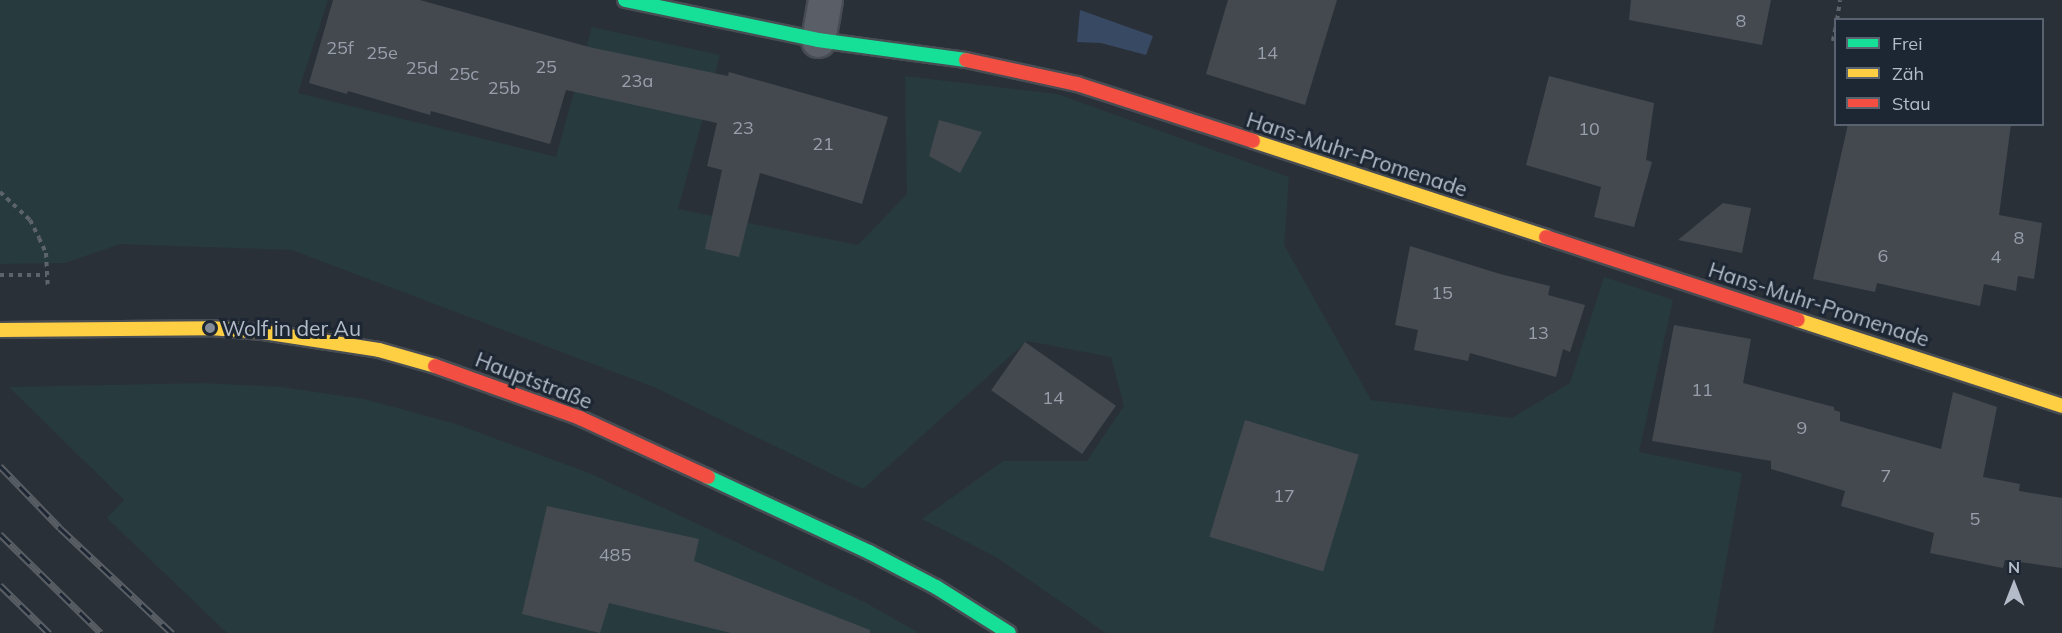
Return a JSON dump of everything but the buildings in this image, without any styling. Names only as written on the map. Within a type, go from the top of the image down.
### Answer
[{"type":"street","name":"Hans-Muhr-Promenade","points":[[624,0],[818,40],[985,63],[1077,84],[2062,406]]},
{"type":"street","points":[[818,40],[825,0]]},
{"type":"street","name":"Hauptstraße","points":[[0,330],[210,328],[263,332],[379,350],[436,366],[580,418],[869,552],[936,587],[1010,633]]},
{"type":"path","points":[[1836,18],[1840,0]]},
{"type":"path","points":[[1833,41],[1834,36]]},
{"type":"path","points":[[0,192],[30,220],[46,253],[48,330]]},
{"type":"path","points":[[0,276],[47,275]]},
{"type":"green space","points":[[0,0],[328,0],[298,93],[556,157],[592,27],[720,55],[678,209],[858,245],[907,194],[905,76],[1057,94],[1289,177],[1284,245],[1371,400],[1512,418],[1570,383],[1604,277],[1673,300],[1639,452],[1742,473],[1713,633],[1106,633],[996,557],[922,519],[1003,461],[1087,461],[1124,406],[1111,357],[1027,341],[863,489],[654,387],[292,250],[120,244],[65,263],[0,264]]},
{"type":"green space","points":[[203,383],[281,387],[364,399],[456,424],[589,473],[866,603],[919,633],[227,633],[107,518],[124,500],[9,387]]},
{"type":"water","points":[[1080,10],[1153,36],[1146,55],[1101,43],[1077,42]]},
{"type":"railway","points":[[0,466],[60,528],[172,633]]},
{"type":"railway","points":[[0,534],[101,633]]},
{"type":"railway","points":[[0,585],[49,633]]},
{"type":"traffic: fast","points":[[625,0],[818,40],[966,60]]},
{"type":"traffic: fast","points":[[708,477],[869,552],[936,587],[1009,633]]},
{"type":"traffic: slow","points":[[1253,141],[1546,237]]},
{"type":"traffic: slow","points":[[1798,320],[2062,406]]},
{"type":"traffic: slow","points":[[0,330],[210,328],[263,332],[379,350],[435,366]]},
{"type":"traffic: jam","points":[[966,60],[1077,84],[1253,141]]},
{"type":"traffic: jam","points":[[1546,237],[1798,320]]},
{"type":"traffic: jam","points":[[435,366],[580,418],[708,477]]},
{"type":"place","name":"Wolf in der Au","points":[[210,328]]}]
